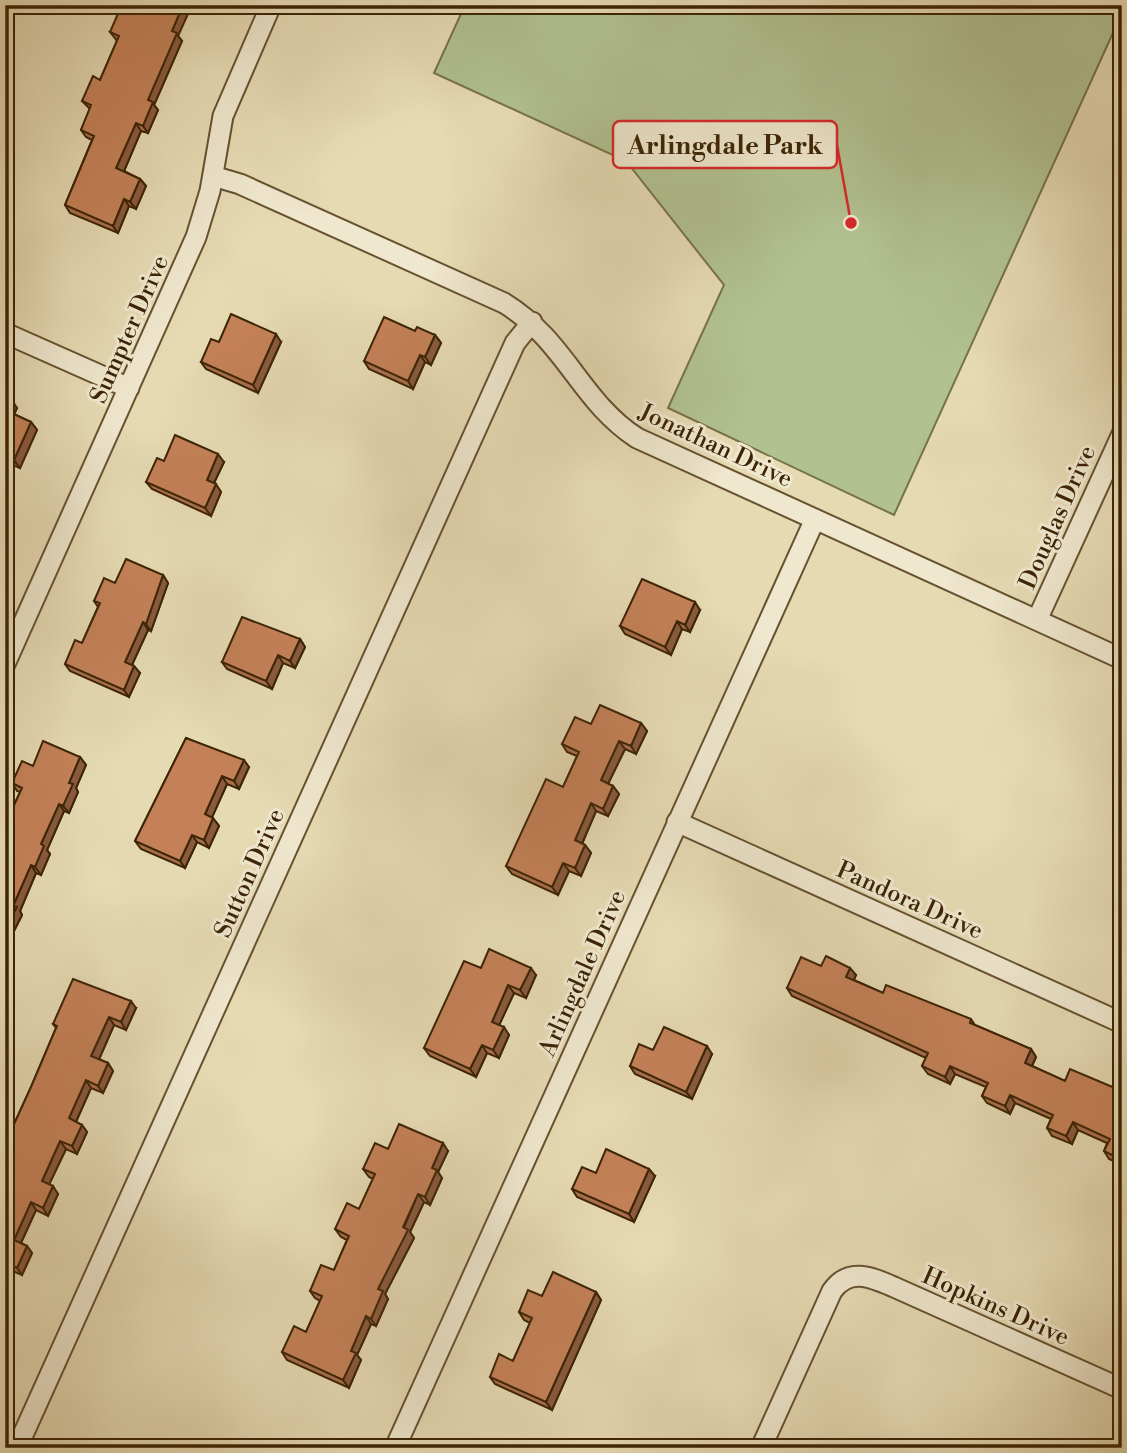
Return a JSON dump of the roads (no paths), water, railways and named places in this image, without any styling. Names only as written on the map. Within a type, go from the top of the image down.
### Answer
[{"type":"street","name":"Sumpter Drive","points":[[5,664],[197,237],[213,176],[223,116],[271,5]]},
{"type":"street","name":"Jonathan Drive","points":[[213,176],[240,184],[481,291],[531,322],[555,345],[600,409],[618,426],[637,438],[1122,659]]},
{"type":"street","name":"Sutton Drive","points":[[17,1448],[515,343],[531,322]]},
{"type":"street","points":[[5,332],[129,388]]},
{"type":"street","name":"Douglas Drive","points":[[1037,620],[1122,433]]},
{"type":"street","name":"Arlingdale Drive","points":[[395,1448],[815,519]]},
{"type":"street","name":"Pandora Drive","points":[[677,822],[1122,1023]]},
{"type":"street","name":"Hopkins Drive","points":[[761,1448],[832,1291],[848,1277],[870,1277],[1122,1389]]},
{"type":"place","name":"Arlingdale Park","points":[[851,223]]}]
